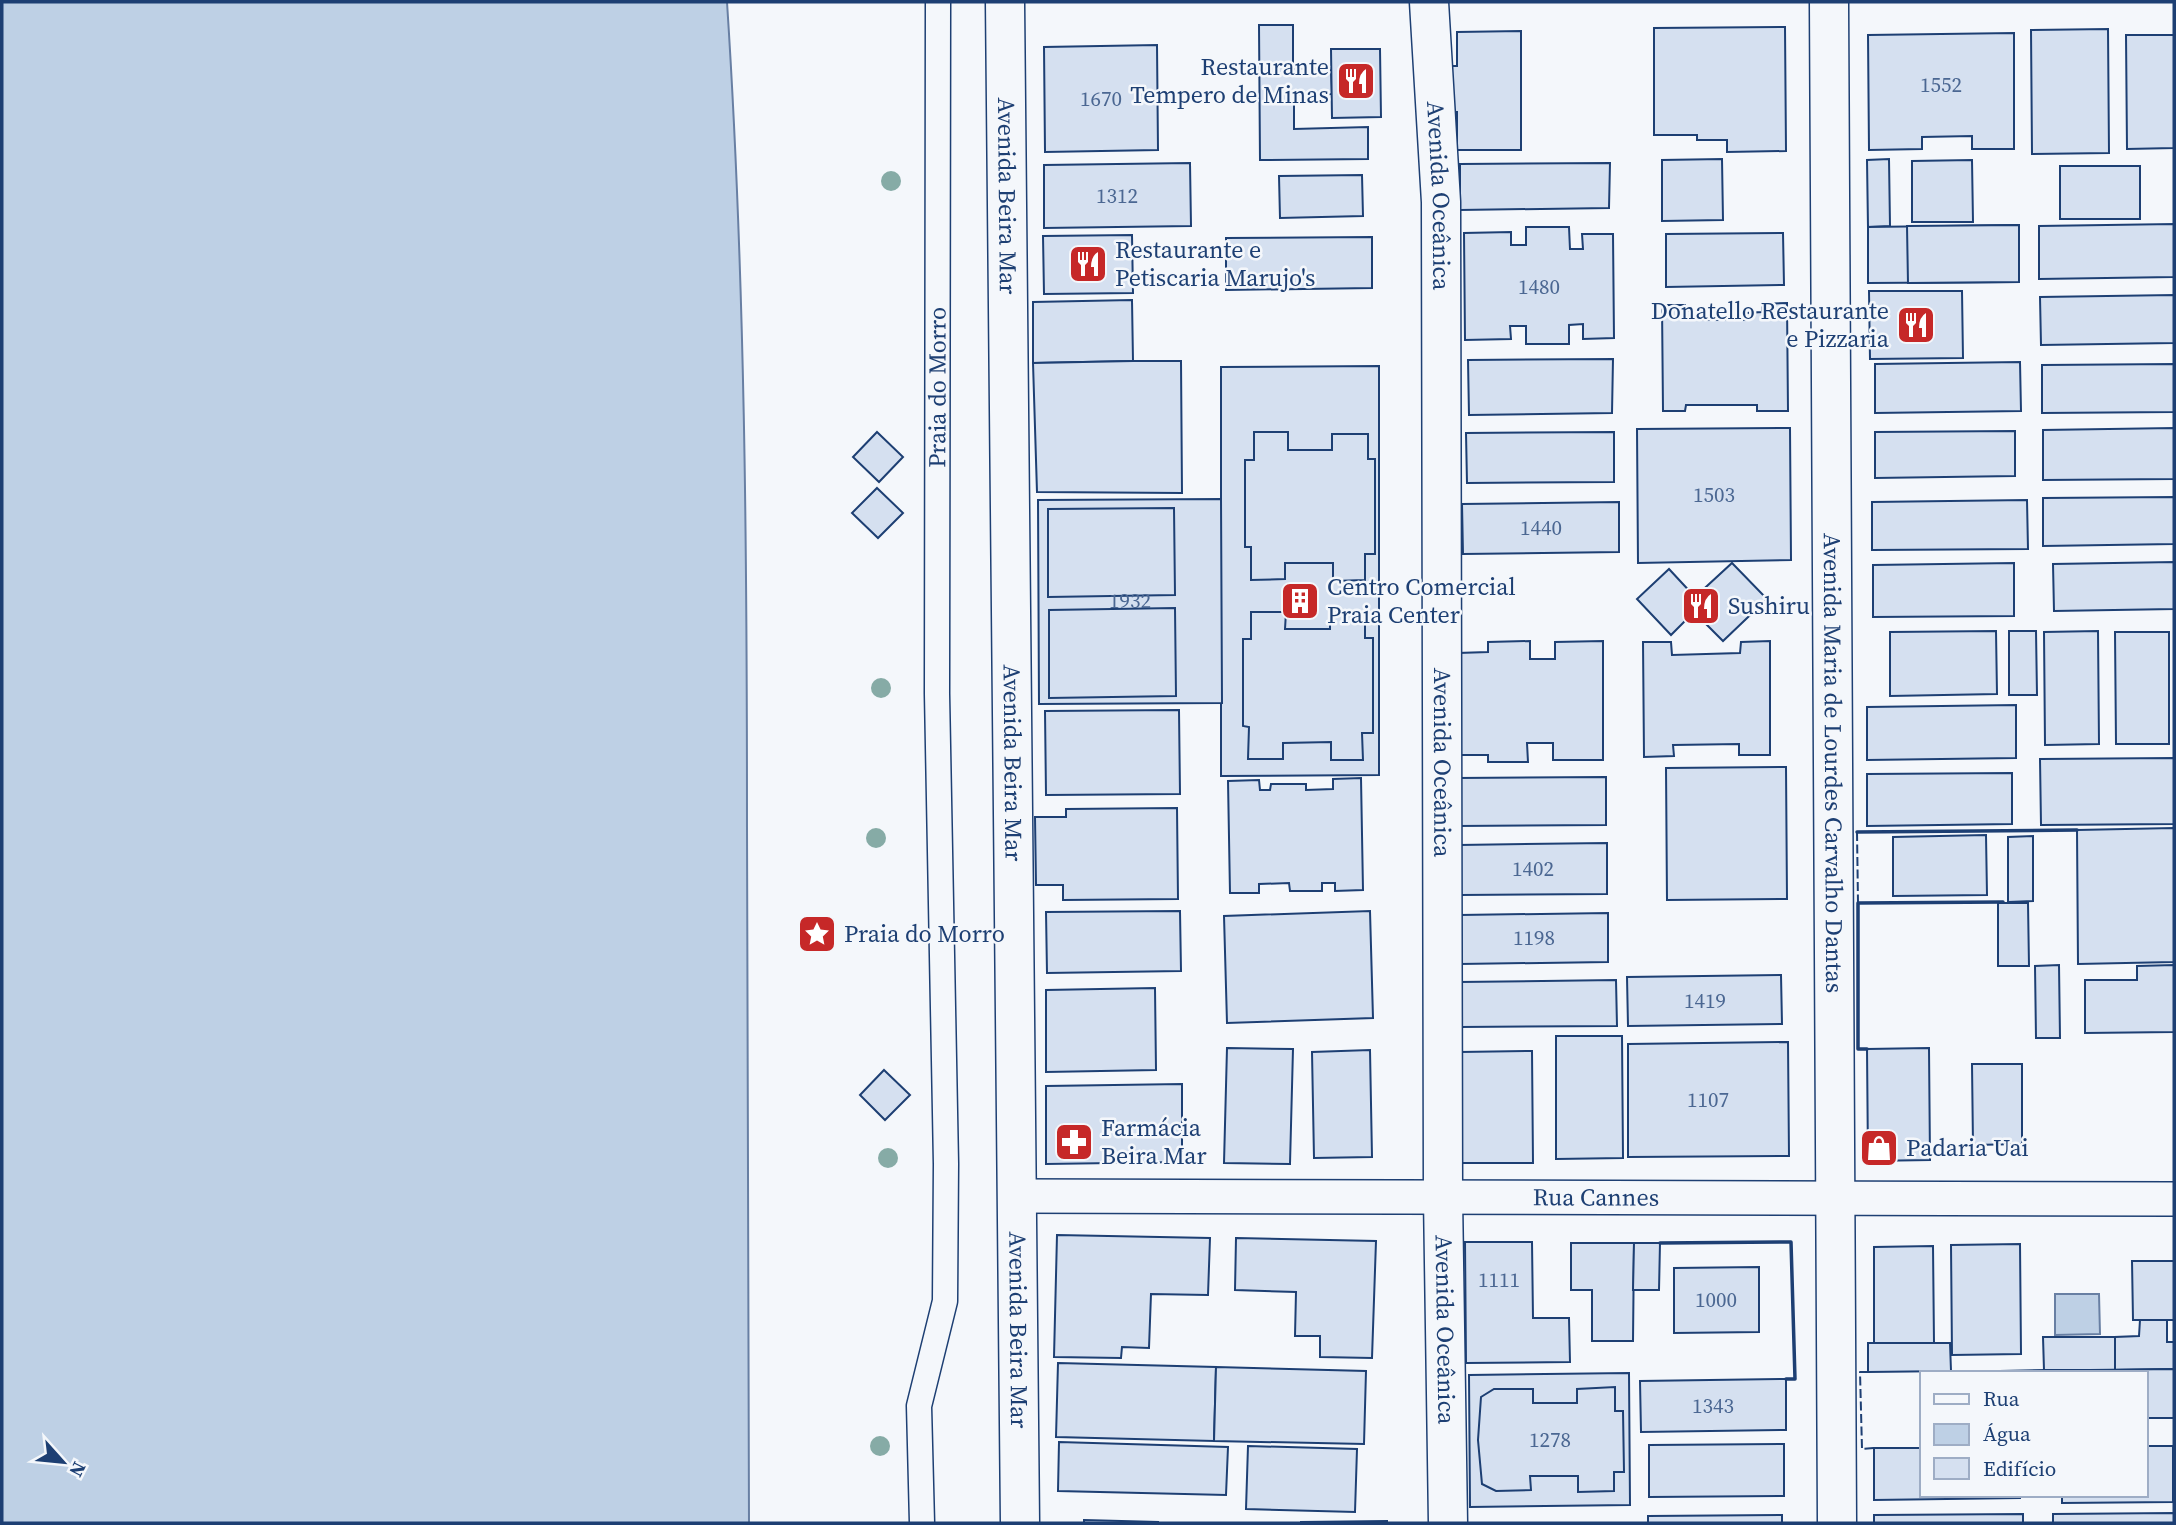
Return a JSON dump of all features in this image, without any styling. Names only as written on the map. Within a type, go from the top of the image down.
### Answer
[{"type":"street","name":"Praia do Morro","points":[[922,1523],[919,1406],[945,1301],[946,1274],[937,694],[937,2]]},
{"type":"street","name":"Avenida Beira Mar","points":[[1005,2],[1020,1523]]},
{"type":"street","name":"Avenida Oceânica","points":[[1429,2],[1441,216],[1443,1197],[1448,1523]]},
{"type":"street","name":"Avenida Maria de Lourdes Carvalho Dantas","points":[[1829,2],[1837,1523]]},
{"type":"street","name":"Rua Cannes","points":[[1018,1196],[2174,1199]]},
{"type":"water","points":[[2,2],[727,2],[738,208],[745,518],[749,1523],[2,1523]]},
{"type":"water","points":[[2055,1294],[2099,1294],[2100,1334],[2055,1335]]},
{"type":"building","points":[[1259,25],[1293,25],[1293,69],[1331,68],[1332,94],[1294,95],[1294,129],[1368,127],[1368,159],[1260,160]]},
{"type":"building","points":[[1785,27],[1786,151],[1727,152],[1727,140],[1697,140],[1697,135],[1654,135],[1654,28]]},
{"type":"building","points":[[2108,29],[2109,153],[2032,154],[2031,30]]},
{"type":"building","points":[[1521,31],[1521,150],[1457,150],[1457,112],[1448,112],[1448,66],[1457,66],[1457,32]]},
{"type":"building","points":[[2014,33],[2014,149],[1972,149],[1972,136],[1922,137],[1922,149],[1869,150],[1868,35]]},
{"type":"building","points":[[2126,35],[2174,35],[2174,148],[2127,149]]},
{"type":"building","points":[[1157,45],[1158,150],[1045,152],[1044,47]]},
{"type":"building","name":"Restaurante Tempero de Minas","points":[[1331,49],[1380,49],[1381,117],[1332,118]]},
{"type":"building","points":[[1722,159],[1723,220],[1662,221],[1662,160]]},
{"type":"building","points":[[1889,159],[1890,226],[1868,227],[1867,160]]},
{"type":"building","points":[[1972,160],[1973,222],[1912,222],[1912,161]]},
{"type":"building","points":[[1190,163],[1191,226],[1044,228],[1044,165]]},
{"type":"building","points":[[1610,163],[1609,208],[1460,210],[1460,164]]},
{"type":"building","points":[[2060,166],[2140,166],[2140,219],[2060,219]]},
{"type":"building","points":[[1362,175],[1363,216],[1280,218],[1279,176]]},
{"type":"building","points":[[2174,224],[2174,277],[2039,279],[2039,226]]},
{"type":"building","points":[[2019,225],[2019,282],[1868,283],[1868,227]]},
{"type":"building","points":[[2019,225],[2019,282],[1908,283],[1907,226]]},
{"type":"building","points":[[1526,227],[1569,227],[1570,249],[1583,249],[1582,234],[1613,234],[1614,338],[1583,339],[1583,324],[1569,325],[1569,344],[1526,344],[1526,326],[1510,326],[1511,339],[1465,340],[1464,233],[1511,232],[1511,245],[1526,245]]},
{"type":"building","points":[[1783,233],[1784,285],[1666,287],[1666,234]]},
{"type":"building","name":"Restaurante e Petiscaria Marujo's","points":[[1132,235],[1133,293],[1044,294],[1043,236]]},
{"type":"building","points":[[1372,237],[1372,288],[1226,290],[1226,238]]},
{"type":"building","name":"Donatello Restaurante e Pizzaria","points":[[1869,291],[1962,291],[1963,358],[1870,359]]},
{"type":"building","points":[[2174,295],[2174,343],[2041,345],[2040,297]]},
{"type":"building","points":[[1132,300],[1133,361],[1033,363],[1033,302]]},
{"type":"building","points":[[1787,303],[1788,411],[1757,411],[1757,405],[1686,405],[1685,411],[1663,411],[1662,305],[1685,305],[1685,311],[1702,311],[1702,320],[1745,320],[1745,313],[1762,312],[1762,304]]},
{"type":"building","points":[[1613,359],[1612,413],[1469,415],[1468,360]]},
{"type":"building","points":[[1181,361],[1182,493],[1037,492],[1033,363]]},
{"type":"building","points":[[2020,362],[2021,411],[1875,413],[1875,364]]},
{"type":"building","points":[[2174,364],[2174,412],[2042,413],[2042,365]]},
{"type":"building","name":"Centro Comercial Praia Center","points":[[1379,366],[1379,775],[1221,776],[1221,367]]},
{"type":"building","points":[[1790,428],[1791,560],[1638,563],[1637,429]]},
{"type":"building","points":[[2174,428],[2174,479],[2043,480],[2043,430]]},
{"type":"building","points":[[2015,431],[2015,476],[1875,478],[1875,432]]},
{"type":"building","points":[[877,432],[903,457],[879,482],[853,457]]},
{"type":"building","points":[[1254,432],[1288,432],[1288,450],[1332,450],[1332,434],[1368,434],[1368,459],[1375,459],[1375,554],[1365,554],[1365,580],[1333,581],[1333,563],[1285,563],[1285,579],[1251,580],[1251,547],[1245,547],[1245,460],[1254,460]]},
{"type":"building","points":[[1614,432],[1614,482],[1467,483],[1466,433]]},
{"type":"building","points":[[877,488],[903,513],[878,538],[852,513]]},
{"type":"building","points":[[2174,497],[2174,544],[2043,546],[2043,498]]},
{"type":"building","points":[[1221,499],[1222,703],[1039,704],[1038,500]]},
{"type":"building","points":[[2027,500],[2028,549],[1872,550],[1872,502]]},
{"type":"building","points":[[1619,502],[1619,552],[1463,554],[1462,504]]},
{"type":"building","points":[[1174,508],[1175,595],[1048,597],[1048,509]]},
{"type":"building","points":[[2174,562],[2174,609],[2054,611],[2053,564]]},
{"type":"building","name":"Sushiru","points":[[1732,563],[1767,599],[1723,641],[1694,612],[1671,635],[1637,599],[1669,569],[1695,597]]},
{"type":"building","points":[[2014,563],[2014,616],[1873,617],[1873,565]]},
{"type":"building","points":[[1175,608],[1176,696],[1049,698],[1049,610]]},
{"type":"building","points":[[1251,612],[1286,612],[1285,629],[1330,629],[1330,614],[1365,614],[1365,638],[1373,638],[1373,733],[1362,733],[1363,760],[1331,760],[1331,742],[1283,743],[1283,759],[1248,759],[1249,727],[1243,726],[1243,639],[1251,639]]},
{"type":"building","points":[[1996,631],[1997,694],[1890,696],[1890,632]]},
{"type":"building","points":[[2009,631],[2036,631],[2037,695],[2009,695]]},
{"type":"building","points":[[2098,631],[2099,744],[2045,745],[2044,632]]},
{"type":"building","points":[[2115,632],[2169,632],[2169,744],[2116,744]]},
{"type":"building","points":[[1530,641],[1530,659],[1555,659],[1555,642],[1603,641],[1603,760],[1553,760],[1553,743],[1527,743],[1528,762],[1488,762],[1488,755],[1458,755],[1458,653],[1488,652],[1488,642]]},
{"type":"building","points":[[1770,641],[1770,755],[1739,755],[1739,744],[1673,745],[1674,756],[1644,757],[1643,642],[1671,642],[1672,655],[1740,653],[1741,642]]},
{"type":"building","points":[[2016,705],[2016,758],[1867,760],[1867,707]]},
{"type":"building","points":[[1179,710],[1180,794],[1046,795],[1045,711]]},
{"type":"building","points":[[2174,758],[2174,824],[2041,825],[2040,759]]},
{"type":"building","points":[[1786,767],[1787,899],[1667,900],[1666,768]]},
{"type":"building","points":[[2012,773],[2012,824],[1867,826],[1867,774]]},
{"type":"building","points":[[1606,777],[1606,825],[1457,826],[1457,778]]},
{"type":"building","points":[[1361,778],[1363,890],[1335,891],[1335,883],[1322,883],[1322,891],[1290,891],[1289,883],[1259,884],[1259,893],[1230,893],[1228,781],[1259,780],[1260,790],[1270,790],[1271,784],[1306,784],[1306,790],[1333,789],[1333,779]]},
{"type":"building","points":[[1177,808],[1178,899],[1063,900],[1063,885],[1036,885],[1035,817],[1066,817],[1066,809]]},
{"type":"building","points":[[2174,828],[2174,962],[2078,964],[2077,830]]},
{"type":"building","points":[[1986,835],[1987,895],[1893,896],[1893,837]]},
{"type":"building","points":[[2033,836],[2033,901],[2008,902],[2008,837]]},
{"type":"building","points":[[1607,843],[1607,894],[1460,895],[1459,845]]},
{"type":"building","points":[[1998,903],[2028,903],[2029,966],[1998,966]]},
{"type":"building","points":[[1180,911],[1181,971],[1047,973],[1046,912]]},
{"type":"building","points":[[1370,911],[1373,1018],[1227,1023],[1224,916]]},
{"type":"building","points":[[1608,913],[1608,962],[1460,964],[1460,915]]},
{"type":"building","points":[[2059,965],[2060,1038],[2036,1038],[2035,966]]},
{"type":"building","points":[[2174,965],[2174,1032],[2085,1033],[2085,980],[2137,980],[2137,966]]},
{"type":"building","points":[[1781,975],[1782,1024],[1628,1026],[1627,977]]},
{"type":"building","points":[[1616,980],[1617,1026],[1460,1027],[1459,982]]},
{"type":"building","points":[[1155,988],[1156,1070],[1046,1072],[1046,990]]},
{"type":"building","points":[[1556,1036],[1622,1036],[1623,1158],[1556,1159]]},
{"type":"building","points":[[1788,1042],[1789,1156],[1628,1157],[1628,1044]]},
{"type":"building","points":[[1227,1048],[1293,1049],[1290,1164],[1224,1163]]},
{"type":"building","points":[[1929,1048],[1930,1160],[1868,1161],[1867,1049]]},
{"type":"building","points":[[1370,1050],[1372,1157],[1314,1158],[1312,1052]]},
{"type":"building","points":[[1532,1051],[1533,1163],[1460,1163],[1460,1052]]},
{"type":"building","points":[[1972,1064],[2022,1064],[2022,1144],[1973,1145]]},
{"type":"building","points":[[884,1070],[910,1095],[885,1120],[860,1095]]},
{"type":"building","points":[[1182,1084],[1182,1162],[1046,1164],[1046,1086]]},
{"type":"building","points":[[1057,1235],[1210,1238],[1208,1295],[1151,1294],[1149,1348],[1122,1347],[1121,1358],[1054,1357]]},
{"type":"building","points":[[1236,1238],[1376,1241],[1372,1358],[1320,1357],[1320,1336],[1295,1336],[1296,1292],[1235,1290]]},
{"type":"building","points":[[1465,1242],[1532,1242],[1533,1318],[1569,1318],[1570,1362],[1466,1363]]},
{"type":"building","points":[[1571,1243],[1634,1243],[1633,1341],[1592,1341],[1592,1290],[1571,1290]]},
{"type":"building","points":[[1634,1243],[1660,1243],[1659,1290],[1633,1290]]},
{"type":"building","points":[[2020,1244],[2021,1354],[1952,1355],[1951,1245]]},
{"type":"building","points":[[1933,1246],[1934,1343],[1874,1344],[1874,1247]]},
{"type":"building","points":[[2132,1261],[2174,1261],[2174,1320],[2133,1320]]},
{"type":"building","points":[[1759,1267],[1759,1332],[1674,1333],[1674,1268]]},
{"type":"building","points":[[2140,1320],[2167,1320],[2167,1342],[2174,1342],[2174,1369],[2115,1370],[2115,1337],[2139,1336]]},
{"type":"building","points":[[2043,1337],[2115,1337],[2115,1370],[2044,1370]]},
{"type":"building","points":[[1868,1343],[1950,1343],[1951,1371],[1868,1372]]},
{"type":"building","points":[[1058,1363],[1216,1367],[1214,1441],[1056,1437]]},
{"type":"building","points":[[1216,1367],[1366,1371],[1364,1444],[1214,1441]]},
{"type":"building","points":[[2174,1369],[2174,1418],[2148,1418],[2148,1371],[2091,1370]]},
{"type":"building","points":[[1629,1373],[1630,1505],[1470,1507],[1469,1375]]},
{"type":"building","points":[[1786,1379],[1786,1430],[1641,1432],[1640,1381]]},
{"type":"building","points":[[1615,1387],[1615,1411],[1623,1411],[1624,1472],[1614,1472],[1614,1491],[1578,1492],[1578,1476],[1530,1476],[1531,1490],[1496,1491],[1482,1484],[1478,1440],[1481,1397],[1494,1389],[1533,1389],[1533,1403],[1577,1403],[1577,1389]]},
{"type":"building","points":[[1059,1442],[1228,1447],[1226,1495],[1058,1491]]},
{"type":"building","points":[[1784,1444],[1784,1496],[1649,1497],[1649,1445]]},
{"type":"building","points":[[1248,1446],[1357,1449],[1355,1512],[1246,1509]]},
{"type":"building","points":[[2148,1446],[2173,1446],[2173,1502],[2062,1503],[2062,1497],[2148,1497]]},
{"type":"building","points":[[1874,1448],[1920,1448],[1920,1497],[2020,1497],[2020,1498],[1874,1500]]},
{"type":"building","points":[[2174,1513],[2174,1523],[2053,1523],[2053,1514]]},
{"type":"building","points":[[2023,1514],[2023,1523],[1874,1523],[1874,1515]]},
{"type":"building","points":[[1782,1515],[1782,1523],[1648,1523],[1648,1516]]},
{"type":"building","points":[[1084,1520],[1158,1522],[1158,1523],[1084,1523]]},
{"type":"building","points":[[1301,1522],[1387,1523],[1301,1523]]},
{"type":"fence","points":[[1857,832],[1858,903]]},
{"type":"fence","points":[[1868,1372],[1860,1372],[1862,1449],[1874,1448]]},
{"type":"wall","points":[[1857,832],[2077,830]]},
{"type":"wall","points":[[1867,1049],[1858,1049],[1858,903],[2003,902]]},
{"type":"wall","points":[[1660,1243],[1791,1242],[1795,1379],[1786,1379]]},
{"type":"place","name":"Restaurante Tempero de Minas","points":[[1356,81]]},
{"type":"place","name":"Restaurante e Petiscaria Marujo's","points":[[1088,264]]},
{"type":"place","name":"Donatello Restaurante e Pizzaria","points":[[1916,325]]},
{"type":"place","name":"Centro Comercial Praia Center","points":[[1300,601]]},
{"type":"place","name":"Sushiru","points":[[1701,606]]},
{"type":"place","name":"Praia do Morro","points":[[817,934]]},
{"type":"place","name":"Farmácia Beira Mar","points":[[1074,1142]]},
{"type":"place","name":"Padaria Uai","points":[[1879,1148]]}]
